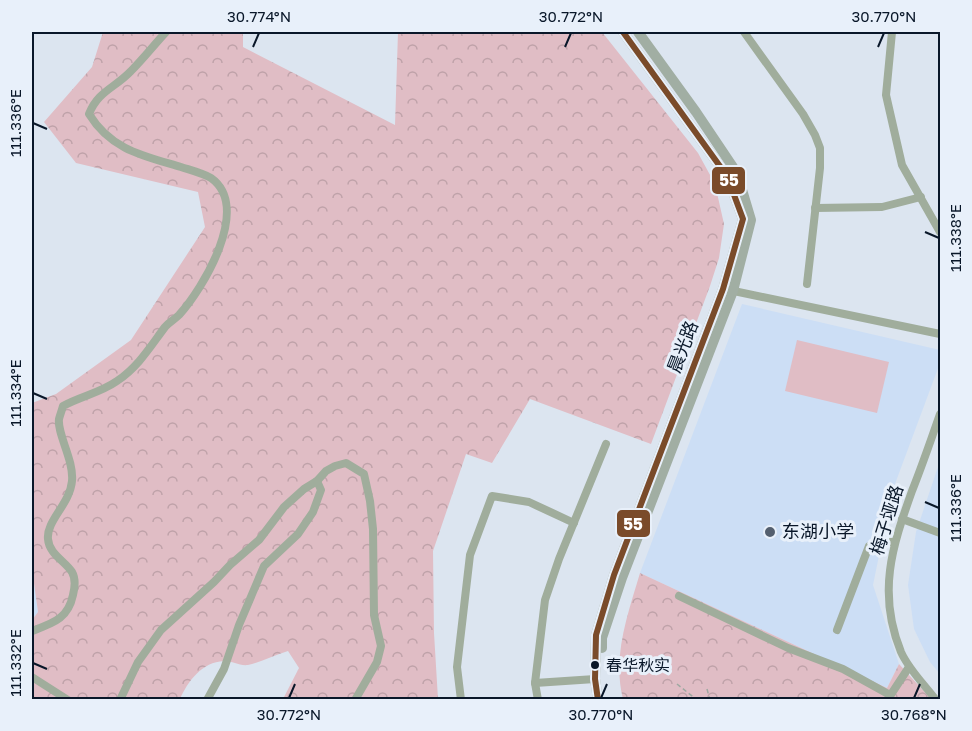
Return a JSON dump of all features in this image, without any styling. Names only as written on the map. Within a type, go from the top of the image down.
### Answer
[{"type":"main road","name":"晨光路","points":[[598,699],[595,679],[596,635],[614,575],[728,290],[743,219],[727,176],[623,32]]},
{"type":"main road","name":"晨光路","points":[[605,699],[602,677],[602,638],[728,290],[751,220],[737,173],[638,32]]},
{"type":"street","points":[[32,632],[68,612],[75,586],[73,573],[52,551],[48,540],[49,530],[63,508],[72,483],[72,469],[59,420],[63,406],[90,396],[116,382],[140,360],[192,297],[206,276],[226,231],[228,214],[223,191],[211,178],[148,159],[126,149],[96,126],[88,114],[93,104],[104,92],[118,84],[166,32]]},
{"type":"street","points":[[744,32],[797,105],[820,148],[820,168],[807,284]]},
{"type":"street","points":[[892,32],[886,95],[902,165],[940,232]]},
{"type":"street","points":[[815,208],[882,207],[921,197]]},
{"type":"street","points":[[728,290],[940,333]]},
{"type":"street","name":"梅子垭路","points":[[936,699],[909,667],[901,652],[891,613],[889,578],[894,542],[940,414]]},
{"type":"street","points":[[538,699],[535,683],[545,600],[606,444]]},
{"type":"street","points":[[120,699],[138,662],[161,630],[259,540],[284,507],[326,471],[346,463],[364,474],[370,501],[374,555],[374,615],[381,646],[377,662],[355,699]]},
{"type":"street","points":[[207,699],[225,669],[239,625],[264,566],[298,534],[313,512],[321,490],[317,481]]},
{"type":"street","points":[[461,699],[457,667],[470,555],[492,496],[529,502],[574,523]]},
{"type":"street","points":[[902,519],[940,533]]},
{"type":"street","points":[[837,630],[869,546],[875,542],[894,542]]},
{"type":"street","points":[[679,596],[788,648],[843,669],[888,698],[909,667]]},
{"type":"street","points":[[32,677],[68,699]]},
{"type":"street","points":[[535,683],[595,679]]},
{"type":"path","points":[[677,684],[697,699]]},
{"type":"path","points":[[707,689],[710,699]]},
{"type":"shaded area","name":"东湖小学","points":[[742,304],[940,350],[940,363],[892,492],[873,585],[899,664],[887,688],[640,573]]},
{"type":"shaded area","points":[[940,461],[940,674],[930,662],[914,629],[908,585],[916,532]]},
{"type":"shaded area","points":[[32,569],[38,612],[32,620]]},
{"type":"green space","points":[[103,32],[243,32],[243,47],[395,125],[398,32],[602,32],[698,153],[715,184],[724,224],[719,258],[651,444],[530,399],[492,463],[466,454],[433,551],[438,699],[283,699],[299,668],[288,651],[248,665],[224,661],[209,665],[192,679],[180,699],[32,699],[32,620],[38,612],[32,569],[32,403],[56,394],[131,340],[205,227],[198,192],[76,163],[44,122],[92,67]]},
{"type":"green space","points":[[797,340],[889,362],[877,413],[785,391]]},
{"type":"green space","points":[[640,573],[887,688],[899,664],[931,699],[623,699],[619,667],[620,651],[626,620]]},
{"type":"transit line","name":"55","points":[[598,700],[595,679],[596,635],[614,575],[723,289],[743,219],[727,176],[623,32]]},
{"type":"place","name":"东湖小学","points":[[770,532]]},
{"type":"place","name":"春华秋实","points":[[595,665]]}]
